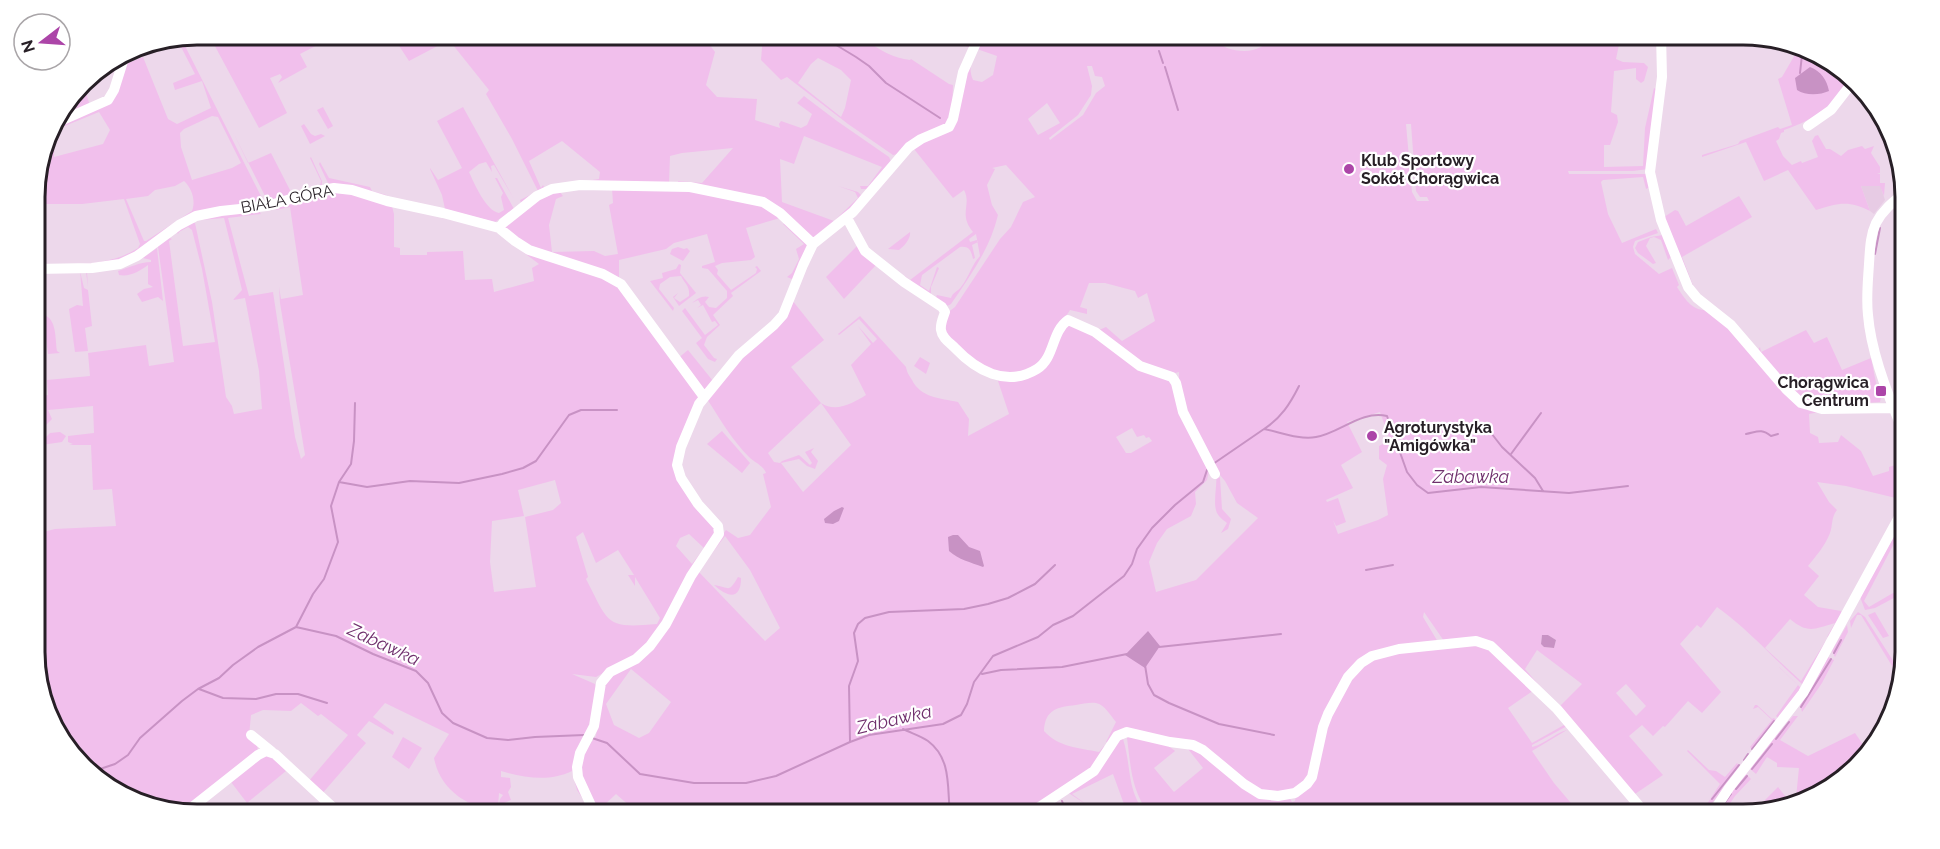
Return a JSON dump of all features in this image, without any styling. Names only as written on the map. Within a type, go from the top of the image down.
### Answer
[{"type":"street","points":[[591,804],[577,772],[579,757],[596,719],[599,690],[605,677],[636,659],[650,646],[666,624],[691,576],[718,538],[718,526],[687,488],[677,465],[681,447],[704,397],[739,355],[774,326],[783,315],[813,244],[847,218],[909,147],[949,127],[953,119],[963,72],[975,45]]},
{"type":"street","points":[[1661,45],[1662,77],[1650,172],[1661,220],[1688,287],[1697,298],[1731,325],[1786,389],[1802,403],[1819,409],[1893,408]]},
{"type":"street","points":[[67,118],[108,100],[114,90],[122,65]]},
{"type":"street","points":[[1808,126],[1831,110],[1849,87]]},
{"type":"street","points":[[704,397],[621,284],[603,274],[529,250],[499,228],[537,196],[552,189],[580,185],[690,187],[763,202],[780,213],[813,244]]},
{"type":"street","name":"BIAŁA GÓRA","points":[[45,269],[92,268],[120,264],[137,256],[179,225],[196,216],[271,205],[327,188],[351,190],[499,228]]},
{"type":"street","points":[[1895,201],[1885,210],[1874,227],[1870,243],[1867,294],[1870,331],[1895,412]]},
{"type":"street","points":[[847,218],[865,251],[904,282],[942,307],[945,312],[941,331],[945,338],[970,363],[983,371],[1005,377],[1022,375],[1038,369],[1048,357],[1060,327],[1068,320],[1095,332],[1140,366],[1172,377],[1176,382],[1183,412],[1212,470]]},
{"type":"street","points":[[1719,804],[1803,693],[1895,524]]},
{"type":"street","points":[[1044,804],[1094,771],[1117,736],[1127,732],[1193,745],[1203,750],[1244,784],[1260,794],[1278,796],[1295,793],[1307,784],[1311,777],[1328,714],[1348,678],[1361,663],[1372,656],[1390,650],[1476,641],[1491,646],[1557,709],[1638,804]]},
{"type":"street","points":[[251,735],[275,754],[328,804]]},
{"type":"street","points":[[196,804],[258,755],[266,751],[275,754]]},
{"type":"shaded area","points":[[185,45],[263,200],[261,204],[207,212],[114,263],[45,266],[115,259],[138,248],[140,244],[124,199],[82,204],[45,204],[46,177],[54,146],[54,157],[103,144],[110,130],[99,112],[62,127],[66,120],[100,108],[126,64],[143,57],[168,119],[177,124],[211,108],[202,81],[175,90],[173,83],[195,74],[181,46]],"holes":[[[212,116],[218,117],[241,163],[192,180],[181,147],[180,133]],[[184,181],[192,195],[192,211],[144,241],[126,199],[148,196],[155,190],[175,186]]]},
{"type":"shaded area","points":[[214,45],[318,45],[300,54],[307,67],[278,83],[282,77],[280,74],[270,78],[287,113],[259,128]]},
{"type":"shaded area","points":[[399,45],[439,45],[409,61]]},
{"type":"shaded area","points":[[453,45],[710,45],[715,52],[706,85],[717,97],[757,99],[755,120],[780,128],[781,121],[801,128],[807,125],[812,114],[797,103],[804,96],[889,157],[891,162],[868,189],[861,189],[860,186],[868,186],[882,167],[804,136],[794,164],[780,159],[782,202],[834,221],[858,198],[855,192],[838,186],[858,192],[861,195],[855,208],[844,219],[819,237],[812,239],[777,207],[756,197],[702,186],[678,184],[678,181],[702,183],[733,148],[670,156],[669,184],[626,181],[554,186],[599,179],[600,172],[562,141],[529,161],[541,188],[543,185],[544,187],[542,191],[521,203],[520,200],[538,191],[486,94],[489,90]]},
{"type":"shaded area","points":[[762,45],[874,45],[892,55],[911,59],[953,85],[952,110],[947,125],[893,155],[848,124],[787,77],[781,80],[761,60]],"holes":[[[818,58],[841,70],[851,80],[841,117],[798,83]]]},
{"type":"shaded area","points":[[977,45],[1222,45],[1227,48],[1247,51],[1264,45],[1619,45],[1616,59],[1623,62],[1644,63],[1648,67],[1644,81],[1641,83],[1636,79],[1636,68],[1614,71],[1611,112],[1617,115],[1618,122],[1610,145],[1604,145],[1604,167],[1643,166],[1645,128],[1654,88],[1658,90],[1649,144],[1648,169],[1568,171],[1569,174],[1647,174],[1650,187],[1646,189],[1643,177],[1601,182],[1608,214],[1622,243],[1656,229],[1658,233],[1635,241],[1633,247],[1635,254],[1659,274],[1672,268],[1679,285],[1677,287],[1689,303],[1697,309],[1707,310],[1730,328],[1794,401],[1819,412],[1809,414],[1810,433],[1818,437],[1819,443],[1838,442],[1841,435],[1861,451],[1873,476],[1889,471],[1889,467],[1895,465],[1895,498],[1846,486],[1817,482],[1829,502],[1837,510],[1828,538],[1808,566],[1819,576],[1804,595],[1818,607],[1841,611],[1843,615],[1832,635],[1827,637],[1835,623],[1811,629],[1802,627],[1790,619],[1765,648],[1801,681],[1825,642],[1826,647],[1805,684],[1802,684],[1717,607],[1701,628],[1697,625],[1680,644],[1721,692],[1702,713],[1688,701],[1665,727],[1663,726],[1653,736],[1642,725],[1629,736],[1663,775],[1632,796],[1561,711],[1560,706],[1582,684],[1537,650],[1525,669],[1542,690],[1487,641],[1477,639],[1444,641],[1424,612],[1423,617],[1438,642],[1408,645],[1408,649],[1474,643],[1484,646],[1495,652],[1520,673],[1561,716],[1534,690],[1508,708],[1532,743],[1564,725],[1564,722],[1569,725],[1532,745],[1532,747],[1542,743],[1567,730],[1532,751],[1572,804],[1143,804],[1133,778],[1127,738],[1130,735],[1165,743],[1175,751],[1154,768],[1174,792],[1203,768],[1188,749],[1180,746],[1199,750],[1256,794],[1289,797],[1292,802],[1295,801],[1296,796],[1304,791],[1314,776],[1324,730],[1336,701],[1354,673],[1369,659],[1368,656],[1360,661],[1346,678],[1327,710],[1317,740],[1310,775],[1294,790],[1280,793],[1268,793],[1247,784],[1213,754],[1198,746],[1136,731],[1122,730],[1116,733],[1110,742],[1106,742],[1116,722],[1102,706],[1089,703],[1054,710],[1047,718],[1044,731],[1069,746],[1099,752],[1104,746],[1106,750],[1092,770],[1040,804],[628,804],[616,794],[605,804],[592,804],[580,778],[579,763],[581,756],[596,736],[603,684],[609,676],[627,666],[623,662],[596,677],[572,674],[595,684],[597,688],[593,725],[585,735],[575,765],[578,783],[588,804],[577,790],[572,771],[555,777],[537,778],[501,771],[501,777],[510,778],[511,787],[508,792],[511,800],[499,804],[503,795],[499,793],[498,804],[467,802],[457,796],[442,779],[434,758],[449,734],[385,703],[373,717],[394,732],[393,735],[369,721],[357,735],[366,743],[321,795],[308,782],[348,735],[321,714],[318,716],[301,703],[291,711],[263,710],[251,715],[249,736],[257,745],[258,751],[193,804],[177,803],[148,796],[121,784],[89,760],[65,728],[50,691],[46,672],[45,532],[55,529],[116,526],[112,489],[93,490],[91,445],[69,445],[73,444],[68,442],[68,436],[94,433],[93,406],[48,410],[52,419],[45,426],[47,380],[90,376],[88,353],[146,345],[149,366],[174,362],[158,247],[125,266],[87,272],[88,287],[86,272],[117,267],[131,262],[167,237],[172,239],[169,241],[183,346],[215,342],[202,269],[192,230],[188,227],[178,234],[176,231],[190,222],[195,223],[212,302],[226,397],[234,414],[262,409],[259,371],[245,298],[233,300],[242,290],[224,218],[200,220],[205,217],[258,210],[261,214],[228,218],[249,296],[273,292],[295,437],[301,459],[305,455],[279,287],[281,299],[303,295],[290,207],[276,210],[277,206],[318,192],[339,190],[392,206],[394,247],[400,248],[400,255],[463,251],[465,280],[492,279],[494,292],[534,281],[532,268],[539,264],[503,237],[506,231],[504,227],[528,204],[543,195],[559,191],[563,196],[556,199],[549,225],[552,252],[594,251],[605,256],[618,254],[609,205],[613,203],[612,188],[676,189],[726,194],[767,207],[780,218],[746,228],[755,257],[751,260],[722,263],[715,266],[718,270],[717,274],[731,290],[756,273],[755,267],[757,266],[761,271],[731,293],[733,296],[713,315],[720,325],[707,337],[704,345],[717,359],[715,362],[708,359],[696,343],[702,338],[682,311],[685,308],[705,335],[718,325],[715,321],[712,322],[703,305],[697,308],[701,305],[698,300],[692,303],[702,297],[709,297],[705,302],[709,307],[716,308],[727,298],[727,291],[708,269],[702,268],[702,266],[715,262],[707,234],[674,243],[666,249],[619,260],[619,285],[700,397],[680,444],[675,466],[680,481],[712,524],[714,531],[711,544],[689,575],[690,580],[697,570],[765,641],[780,628],[750,570],[725,536],[704,564],[703,562],[726,530],[738,538],[750,535],[771,507],[763,474],[766,473],[765,470],[737,444],[707,399],[740,357],[782,321],[792,300],[824,340],[791,367],[821,403],[827,406],[844,406],[866,395],[851,365],[871,344],[858,326],[873,343],[877,339],[859,319],[838,334],[860,316],[906,367],[920,390],[932,396],[958,402],[969,419],[968,436],[1009,414],[997,378],[1021,377],[1036,371],[1047,358],[1062,329],[1069,323],[1089,329],[1139,368],[1164,375],[1175,385],[1179,383],[1179,372],[1171,374],[1142,366],[1100,333],[1099,330],[1106,327],[1122,341],[1155,321],[1147,293],[1138,298],[1135,291],[1105,283],[1089,283],[1080,307],[1087,309],[1087,314],[1070,310],[1058,326],[1042,360],[1023,373],[1002,375],[983,368],[974,363],[948,338],[943,326],[947,313],[955,307],[1000,239],[1011,227],[1023,202],[1035,197],[1006,165],[992,168],[995,169],[987,185],[992,205],[998,215],[985,251],[951,304],[945,306],[935,300],[937,295],[951,298],[960,289],[980,256],[978,242],[972,245],[975,258],[973,259],[969,249],[960,247],[922,275],[920,285],[929,291],[937,267],[939,268],[931,287],[931,295],[928,296],[903,278],[905,276],[910,280],[973,232],[966,220],[967,200],[964,190],[953,198],[914,149],[895,167],[895,163],[912,147],[943,132],[954,123],[966,68]],"holes":[[[977,49],[997,56],[993,75],[982,82],[973,80],[970,68]],[[1087,66],[1092,66],[1095,76],[1102,77],[1105,86],[1096,93],[1083,115],[1050,140],[1049,138],[1078,115],[1091,95],[1092,86]],[[1047,103],[1060,123],[1038,135],[1028,119]],[[1406,124],[1411,124],[1416,191],[1420,197],[1427,197],[1429,201],[1417,201],[1412,192]],[[976,234],[977,240],[970,242],[969,239]],[[821,403],[851,445],[803,492],[781,463],[799,459],[815,469],[818,461],[811,452],[814,448],[805,452],[812,463],[810,465],[799,455],[780,463],[774,462],[768,453]],[[1380,412],[1390,440],[1379,446],[1379,459],[1387,465],[1383,479],[1388,515],[1338,534],[1333,520],[1336,526],[1346,522],[1338,498],[1327,502],[1326,500],[1353,488],[1341,465],[1362,452],[1347,422]],[[1132,428],[1137,437],[1144,435],[1152,441],[1131,453],[1126,453],[1116,437]],[[1215,469],[1225,481],[1237,503],[1258,518],[1196,580],[1156,592],[1149,562],[1157,543],[1167,529],[1191,516],[1196,504],[1195,492],[1207,480],[1209,471]],[[555,480],[561,503],[553,510],[525,517],[536,587],[494,592],[490,562],[492,521],[524,516],[518,490]],[[583,532],[596,563],[618,550],[634,575],[628,575],[635,586],[635,577],[660,618],[657,624],[618,624],[605,614],[586,579],[588,577],[576,537]],[[689,534],[704,548],[692,564],[676,546],[680,538]],[[1542,635],[1548,635],[1556,640],[1554,648],[1544,647],[1541,644]],[[631,669],[671,702],[649,733],[639,738],[614,725],[606,704]],[[1626,684],[1646,706],[1636,716],[1616,693]]]},
{"type":"shaded area","points":[[1795,55],[1819,65],[1847,86],[1821,111],[1784,130],[1776,141],[1783,156],[1792,165],[1818,157],[1812,141],[1818,135],[1826,149],[1841,156],[1848,150],[1862,146],[1865,149],[1874,146],[1871,153],[1880,167],[1880,173],[1877,174],[1880,174],[1880,183],[1885,183],[1884,196],[1880,186],[1861,186],[1870,211],[1849,204],[1816,210],[1788,170],[1764,181],[1746,142],[1702,157],[1702,155],[1738,144],[1740,141],[1778,127],[1780,129],[1792,125],[1778,79],[1782,77]]},
{"type":"shaded area","points":[[1810,67],[1823,76],[1829,91],[1813,94],[1797,90],[1795,78]]},
{"type":"shaded area","points":[[86,93],[90,106],[74,112],[73,109]]},
{"type":"shaded area","points":[[323,107],[333,126],[328,129],[317,110]]},
{"type":"shaded area","points":[[463,107],[514,199],[494,165],[491,166],[492,172],[486,162],[479,164],[469,172],[481,196],[494,211],[499,213],[504,210],[501,197],[503,193],[495,178],[514,209],[495,222],[445,209],[442,195],[430,169],[438,180],[462,168],[437,121]]},
{"type":"shaded area","points":[[304,124],[311,134],[325,136],[310,144],[301,126]]},
{"type":"shaded area","points":[[271,153],[292,194],[320,185],[321,181],[311,157],[322,181],[322,185],[268,202],[248,163]]},
{"type":"shaded area","points":[[320,162],[329,178],[370,187],[372,191],[386,195],[385,197],[331,185],[328,183]]},
{"type":"shaded area","points":[[1880,185],[1885,200],[1874,214],[1870,211],[1861,186]]},
{"type":"shaded area","points":[[1739,196],[1752,217],[1682,257],[1696,293],[1664,217],[1675,210],[1678,211],[1686,226]]},
{"type":"shaded area","points":[[785,223],[809,244],[794,280],[787,277],[792,273],[799,259],[796,249],[804,244],[783,224]]},
{"type":"shaded area","points":[[910,232],[909,239],[899,250],[888,249]]},
{"type":"shaded area","points":[[1663,235],[1671,257],[1668,260],[1661,240],[1654,237],[1650,238],[1646,246],[1656,263],[1653,264],[1635,248],[1638,242],[1651,237]]},
{"type":"shaded area","points":[[857,246],[877,264],[844,299],[826,277]]},
{"type":"shaded area","points":[[157,248],[163,301],[158,297],[142,302],[137,294],[153,287],[148,284],[148,265],[127,275],[119,275],[118,271],[151,262],[143,258]]},
{"type":"shaded area","points":[[687,248],[690,251],[683,261],[670,254],[672,249]]},
{"type":"shaded area","points":[[679,264],[681,265],[680,273],[696,293],[679,306],[673,297],[678,293],[674,298],[680,302],[689,296],[688,287],[681,276],[670,277],[660,284],[659,289],[674,308],[673,311],[650,281],[663,278],[662,273],[676,269]]},
{"type":"shaded area","points":[[80,271],[84,288],[88,290],[92,326],[85,328],[88,351],[75,352],[69,309],[77,305],[83,306]]},
{"type":"shaded area","points":[[45,316],[53,325],[57,351],[60,353],[48,354]]},
{"type":"shaded area","points":[[1806,330],[1814,343],[1827,337],[1842,370],[1871,358],[1868,345],[1881,398],[1880,402],[1822,406],[1802,400],[1758,350],[1760,347],[1761,352]]},
{"type":"shaded area","points":[[688,350],[713,381],[704,392],[677,359]]},
{"type":"shaded area","points":[[920,357],[930,363],[926,374],[914,366]]},
{"type":"shaded area","points":[[722,431],[750,463],[742,473],[707,444]]},
{"type":"shaded area","points":[[60,432],[66,436],[62,442],[45,445],[45,438],[50,433]]},
{"type":"shaded area","points":[[1216,474],[1220,478],[1222,509],[1231,519],[1228,529],[1221,533],[1227,523],[1219,516],[1215,507]]},
{"type":"shaded area","points":[[842,507],[844,508],[839,521],[833,524],[825,523],[824,519]]},
{"type":"shaded area","points":[[1895,534],[1895,542],[1864,601],[1869,607],[1893,593],[1895,593],[1895,597],[1875,608],[1865,610],[1860,597]]},
{"type":"shaded area","points":[[958,535],[969,547],[980,551],[983,567],[961,559],[949,551],[948,537]]},
{"type":"shaded area","points":[[738,577],[741,578],[739,590],[732,595],[714,585],[730,588]]},
{"type":"shaded area","points":[[1858,612],[1865,617],[1895,663],[1894,669],[1861,615],[1857,615],[1851,628],[1850,621]]},
{"type":"shaded area","points":[[1875,612],[1889,636],[1883,638],[1868,615]]},
{"type":"shaded area","points":[[1847,625],[1848,632],[1835,657],[1832,651]]},
{"type":"shaded area","points":[[1148,631],[1160,646],[1145,668],[1125,655]]},
{"type":"shaded area","points":[[1542,635],[1548,635],[1556,640],[1554,648],[1544,647],[1541,644]]},
{"type":"shaded area","points":[[1828,657],[1834,660],[1822,683],[1802,712],[1800,704]]},
{"type":"shaded area","points":[[1798,685],[1801,688],[1778,718],[1776,716]]},
{"type":"shaded area","points":[[1757,705],[1772,719],[1776,720],[1754,751],[1750,747],[1772,720],[1758,707],[1753,709]]},
{"type":"shaded area","points":[[1793,716],[1798,716],[1780,740],[1808,756],[1855,733],[1864,745],[1836,773],[1796,794],[1799,768],[1777,767],[1777,763],[1767,757],[1756,774],[1749,768]]},
{"type":"shaded area","points":[[403,737],[422,748],[409,769],[392,757]]},
{"type":"shaded area","points":[[1118,739],[1123,739],[1132,787],[1139,804],[1124,804],[1113,774],[1072,794],[1086,804],[1067,792]]},
{"type":"shaded area","points":[[1687,751],[1709,770],[1716,771],[1725,777],[1737,763],[1740,766],[1711,804],[1707,804],[1720,784]]},
{"type":"shaded area","points":[[263,755],[274,757],[286,771],[247,803],[231,782]]},
{"type":"shaded area","points":[[1745,773],[1751,779],[1730,804],[1722,804]]},
{"type":"shaded area","points":[[1778,787],[1786,798],[1773,801],[1762,803]]},
{"type":"waterway","points":[[836,45],[869,66],[886,83],[940,118]]},
{"type":"waterway","points":[[1159,51],[1163,63]]},
{"type":"waterway","points":[[1800,73],[1802,57]]},
{"type":"waterway","points":[[1165,67],[1178,110]]},
{"type":"waterway","points":[[1875,254],[1880,228]]},
{"type":"waterway","points":[[1264,429],[1284,410],[1299,386]]},
{"type":"waterway","points":[[296,627],[313,594],[324,579],[338,542],[331,506],[339,482],[351,464],[355,403]]},
{"type":"waterway","points":[[339,482],[367,487],[410,481],[459,483],[502,474],[523,468],[536,461],[569,415],[581,410],[617,410]]},
{"type":"waterway","points":[[1511,454],[1541,413]]},
{"type":"waterway","name":"Zabawka","points":[[1213,464],[1264,429],[1310,438],[1325,435],[1359,419],[1377,415],[1387,416],[1407,472],[1417,485],[1428,493],[1481,487],[1569,493],[1628,486]]},
{"type":"waterway","points":[[1488,429],[1502,447],[1535,478],[1543,491]]},
{"type":"waterway","points":[[1746,434],[1759,431],[1771,436],[1778,434]]},
{"type":"waterway","name":"Zabawka","points":[[592,738],[607,743],[640,774],[694,783],[746,783],[776,776],[869,735],[943,724],[961,715],[974,682],[993,656],[1038,637],[1053,625],[1073,616],[1124,576],[1132,564],[1137,549],[1152,528],[1203,482],[1207,470]]},
{"type":"waterway","points":[[850,741],[849,686],[858,661],[854,633],[858,624],[865,618],[889,612],[964,609],[988,604],[1008,598],[1035,584],[1055,565]]},
{"type":"waterway","points":[[1366,570],[1393,565]]},
{"type":"waterway","name":"Zabawka","points":[[100,769],[115,764],[128,755],[140,738],[198,689],[219,678],[258,647],[296,627],[336,636],[416,671],[428,683],[442,713],[453,723],[487,738],[508,740],[584,735]]},
{"type":"waterway","points":[[1159,647],[1281,634]]},
{"type":"waterway","points":[[1834,653],[1841,640]]},
{"type":"waterway","points":[[982,674],[1001,670],[1062,667],[1127,654]]},
{"type":"waterway","points":[[1801,707],[1831,659]]},
{"type":"waterway","points":[[1145,665],[1148,684],[1154,695],[1219,724],[1274,735]]},
{"type":"waterway","points":[[199,689],[223,698],[256,699],[276,694],[298,694],[327,703]]},
{"type":"waterway","points":[[1752,749],[1774,721]]},
{"type":"waterway","points":[[1776,739],[1789,722]]},
{"type":"waterway","points":[[903,729],[928,741],[941,756],[947,774],[949,804]]},
{"type":"waterway","points":[[1752,769],[1772,744]]},
{"type":"waterway","points":[[1744,760],[1748,754]]},
{"type":"waterway","points":[[1712,799],[1739,765]]},
{"type":"waterway","points":[[1736,789],[1747,776]]},
{"type":"waterway","points":[[1724,804],[1731,794]]},
{"type":"place","name":"Klub Sportowy Sokół Chorągwica","points":[[1349,169]]},
{"type":"place","name":"Chorągwica Centrum","points":[[1881,391]]},
{"type":"place","name":"Agroturystyka \"Amigówka\"","points":[[1372,436]]}]
